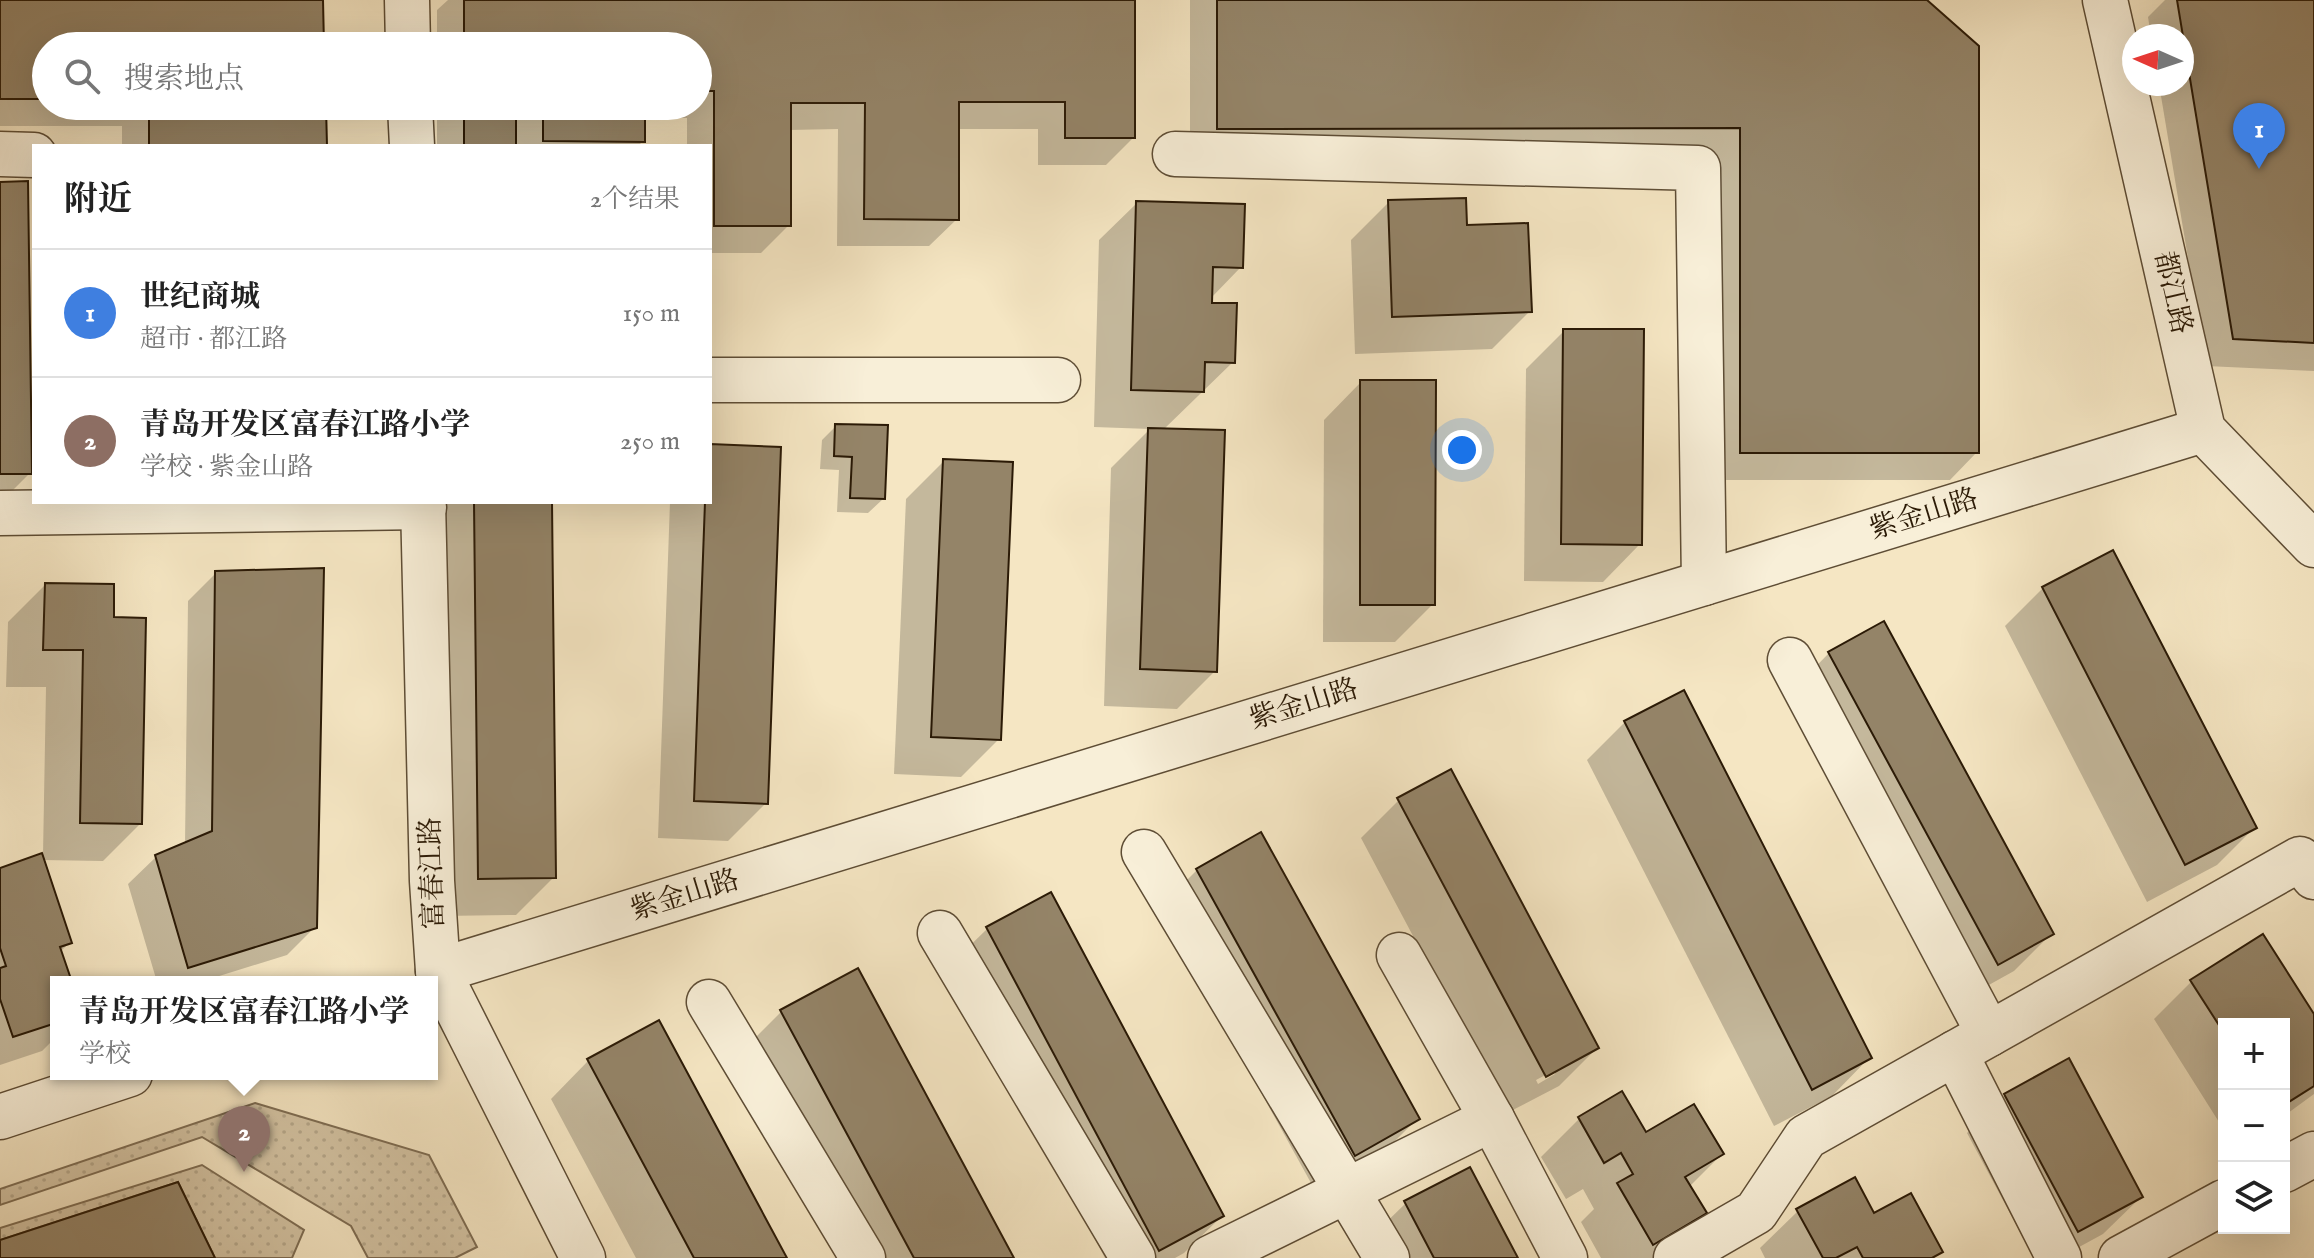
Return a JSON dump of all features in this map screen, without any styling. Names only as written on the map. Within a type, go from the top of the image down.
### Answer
[{"type":"street","points":[[407,0],[408,32]]},
{"type":"street","name":"都江路","points":[[2105,0],[2203,430]]},
{"type":"street","points":[[411,120],[412,144]]},
{"type":"street","points":[[0,154],[32,155]]},
{"type":"street","points":[[1175,154],[1698,168],[1704,583]]},
{"type":"street","points":[[712,380],[1058,380]]},
{"type":"street","points":[[2203,430],[2314,545]]},
{"type":"street","name":"紫金山路","points":[[425,976],[2203,430]]},
{"type":"street","points":[[0,513],[68,507],[424,504]]},
{"type":"street","name":"富春江路","points":[[422,976],[432,881],[424,504]]},
{"type":"street","points":[[1790,660],[1972,1043],[2059,1258]]},
{"type":"street","points":[[1144,852],[1387,1258]]},
{"type":"street","points":[[1676,1258],[1756,1212],[1806,1137],[2300,859],[2314,877]]},
{"type":"street","points":[[940,933],[1133,1258]]},
{"type":"street","points":[[1399,955],[1492,1119],[1565,1258]]},
{"type":"street","points":[[709,1002],[863,1258]]},
{"type":"street","name":"富春江路","points":[[438,1005],[583,1258]]},
{"type":"street","points":[[0,1117],[112,1080]]},
{"type":"street","points":[[1210,1258],[1492,1119]]},
{"type":"street","points":[[2290,1167],[2314,1154]]},
{"type":"street","points":[[2121,1258],[2218,1205]]},
{"type":"shaded area","points":[[255,1103],[429,1155],[477,1247],[455,1258],[368,1258],[351,1226],[202,1137],[0,1205],[0,1189]]},
{"type":"shaded area","points":[[202,1165],[304,1230],[292,1258],[215,1258],[178,1182],[0,1240],[0,1228]]},
{"type":"building","points":[[0,0],[323,0],[324,32],[32,32],[32,99],[0,99]]},
{"type":"building","points":[[464,0],[1135,0],[1135,138],[1065,138],[1065,102],[959,102],[959,220],[864,219],[865,103],[791,103],[791,226],[714,226],[712,32],[464,32]]},
{"type":"building","points":[[1217,0],[1927,0],[1979,46],[1979,453],[1740,453],[1740,128],[1217,129]]},
{"type":"building","points":[[2177,0],[2314,0],[2314,343],[2233,339],[2193,96],[2194,24],[2181,24]]},
{"type":"building","points":[[149,120],[326,120],[327,144],[149,144]]},
{"type":"building","points":[[464,120],[516,120],[516,144],[464,144]]},
{"type":"building","points":[[543,120],[645,120],[645,142],[543,141]]},
{"type":"building","points":[[28,181],[32,474],[0,474],[0,182]]},
{"type":"building","points":[[1466,198],[1467,225],[1528,223],[1532,312],[1392,317],[1388,200]]},
{"type":"building","points":[[1136,201],[1245,204],[1243,268],[1213,267],[1212,303],[1237,303],[1235,363],[1205,362],[1204,392],[1131,390]]},
{"type":"building","points":[[1563,329],[1644,329],[1642,545],[1561,544]]},
{"type":"building","points":[[1360,380],[1436,380],[1435,605],[1360,605]]},
{"type":"building","points":[[835,424],[888,425],[885,499],[850,498],[852,457],[834,456]]},
{"type":"building","points":[[1148,428],[1225,430],[1217,672],[1140,669]]},
{"type":"building","points":[[712,444],[781,447],[768,804],[694,801],[705,504],[712,504]]},
{"type":"building","points":[[943,459],[1013,462],[1001,740],[931,737]]},
{"type":"building","points":[[474,504],[552,504],[556,878],[478,879]]},
{"type":"building","points":[[2113,550],[2257,828],[2185,865],[2042,587]]},
{"type":"building","points":[[324,568],[317,928],[188,968],[155,855],[212,831],[215,571]]},
{"type":"building","points":[[45,583],[114,584],[114,617],[146,618],[142,824],[80,823],[83,650],[43,650]]},
{"type":"building","points":[[1884,621],[2054,934],[1998,965],[1828,652]]},
{"type":"building","points":[[1684,690],[1872,1058],[1812,1090],[1624,721]]},
{"type":"building","points":[[1451,769],[1599,1048],[1546,1077],[1397,798]]},
{"type":"building","points":[[1261,832],[1420,1119],[1355,1156],[1196,869]]},
{"type":"building","points":[[42,853],[72,943],[60,947],[70,976],[50,976],[50,1025],[13,1037],[0,999],[0,968],[6,966],[0,948],[0,868]]},
{"type":"building","points":[[1051,892],[1224,1216],[1159,1251],[986,927]]},
{"type":"building","points":[[2263,934],[2314,1014],[2314,1086],[2290,1101],[2290,1018],[2218,1018],[2218,1024],[2190,980]]},
{"type":"building","points":[[858,968],[1014,1258],[914,1258],[780,1010]]},
{"type":"building","points":[[659,1020],[787,1258],[694,1258],[587,1059]]},
{"type":"building","points":[[2069,1058],[2143,1197],[2078,1232],[2004,1094]]},
{"type":"building","points":[[1622,1091],[1646,1132],[1694,1104],[1724,1154],[1685,1177],[1707,1213],[1653,1245],[1617,1183],[1633,1174],[1621,1153],[1604,1163],[1578,1117]]},
{"type":"building","points":[[1470,1167],[1518,1258],[1434,1258],[1404,1201]]},
{"type":"building","points":[[1855,1177],[1874,1213],[1911,1193],[1943,1252],[1932,1258],[1863,1258],[1857,1247],[1836,1258],[1823,1258],[1796,1209]]},
{"type":"building","points":[[178,1182],[215,1258],[0,1258],[0,1240]]},
{"type":"place","name":"世纪商城","points":[[2259,169]]},
{"type":"place","name":"青岛开发区富春江路小学","points":[[244,1172]]}]
